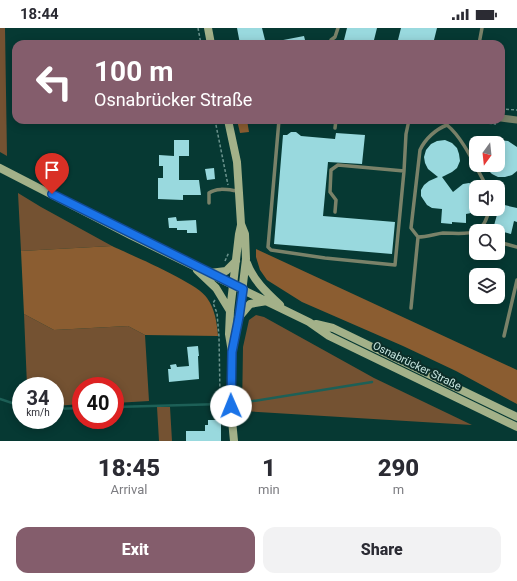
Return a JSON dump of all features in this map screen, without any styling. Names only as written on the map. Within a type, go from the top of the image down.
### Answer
[{"type":"main road","points":[[208,28],[210,40]]},
{"type":"main road","points":[[229,124],[237,162],[241,224],[230,312],[229,334],[232,352]]},
{"type":"main road","name":"Osnabrücker Straße","points":[[0,168],[309,322],[329,336],[517,426]]},
{"type":"main road","points":[[234,441],[231,403],[232,352],[239,317],[246,259],[245,234],[241,224]]},
{"type":"main road","points":[[246,259],[255,279],[264,290],[287,311]]},
{"type":"main road","points":[[210,274],[226,271],[236,260]]},
{"type":"main road","points":[[190,264],[216,288],[230,312]]},
{"type":"main road","points":[[239,317],[250,304],[267,301]]},
{"type":"main road","name":"Osnabrücker Straße","points":[[309,322],[333,328],[517,417]]},
{"type":"street","points":[[505,121],[517,120]]},
{"type":"lane","points":[[331,40],[335,37],[338,28]]},
{"type":"lane","points":[[479,40],[482,28]]},
{"type":"lane","points":[[279,124],[268,247],[271,250],[325,258],[395,265],[406,134],[408,124]]},
{"type":"lane","points":[[335,128],[336,124]]},
{"type":"lane","points":[[411,308],[418,237],[412,228],[420,150],[423,143],[441,127],[447,126],[460,139],[483,180]]},
{"type":"lane","points":[[335,212],[336,200],[330,192],[331,170],[338,166],[404,171]]},
{"type":"lane","points":[[209,203],[209,193],[212,191],[239,191]]},
{"type":"lane","points":[[418,237],[428,237],[441,233],[469,234]]},
{"type":"lane","points":[[505,244],[517,247]]},
{"type":"lane","points":[[504,336],[517,280]]},
{"type":"path","points":[[198,28],[200,40]]},
{"type":"path","points":[[505,109],[517,110]]},
{"type":"shaded area","points":[[0,28],[5,28],[7,156],[0,152]]},
{"type":"shaded area","points":[[238,124],[248,124],[249,132],[240,133]]},
{"type":"shaded area","points":[[18,193],[41,207],[112,246],[21,251]]},
{"type":"shaded area","points":[[112,246],[178,277],[201,292],[207,298],[214,311],[218,336],[145,335],[128,326],[54,330],[24,314],[21,251]]},
{"type":"shaded area","points":[[256,249],[517,370],[517,404],[456,371],[302,302],[267,280],[260,270],[256,257]]},
{"type":"shaded area","points":[[24,314],[54,330],[128,326],[145,335],[149,401],[124,402],[124,377],[72,377],[72,405],[64,405],[64,377],[27,377]]},
{"type":"shaded area","points":[[256,315],[264,317],[374,378],[472,425],[242,411],[243,347],[249,320]]},
{"type":"shaded area","points":[[157,407],[170,407],[172,441],[159,441]]},
{"type":"building","points":[[237,28],[262,28],[265,40],[239,40]]},
{"type":"building","points":[[347,28],[377,28],[374,40],[344,40]]},
{"type":"building","points":[[401,28],[437,28],[434,40],[398,40]]},
{"type":"building","points":[[304,36],[305,40],[283,40]]},
{"type":"building","points":[[291,132],[296,132],[301,136],[335,139],[336,133],[365,135],[362,164],[328,162],[323,216],[395,222],[392,254],[274,244],[283,135],[287,135]]},
{"type":"building","points":[[174,140],[189,140],[189,156],[179,156],[179,180],[199,180],[201,195],[183,195],[183,200],[158,199],[158,178],[163,178],[163,166],[159,166],[159,155],[174,156]]},
{"type":"building","points":[[445,140],[452,143],[457,148],[460,161],[457,168],[442,177],[453,192],[463,184],[469,183],[469,213],[466,214],[466,223],[441,223],[442,209],[432,208],[427,205],[421,196],[421,190],[424,185],[438,177],[428,169],[424,157],[426,150],[431,144],[437,141]]},
{"type":"building","points":[[505,141],[517,147],[517,171],[512,175],[505,177],[498,177],[490,172],[505,172]]},
{"type":"building","points":[[214,168],[215,179],[207,180],[205,169]]},
{"type":"building","points":[[505,205],[517,208],[517,222],[514,221],[511,234],[505,232],[505,224],[494,224],[497,216],[505,216]]},
{"type":"building","points":[[176,217],[177,221],[196,220],[197,233],[187,233],[187,230],[169,228],[168,218]]},
{"type":"building","points":[[198,346],[199,379],[169,382],[168,369],[171,369],[170,365],[176,364],[177,367],[189,366],[187,347]]},
{"type":"building","points":[[208,420],[221,420],[221,441],[186,441],[186,431],[205,431],[205,425],[208,425]]},
{"type":"waterway","points":[[241,403],[372,382]]},
{"type":"waterway","points":[[0,399],[12,403]]},
{"type":"waterway","points":[[124,407],[222,404]]},
{"type":"waterway","points":[[64,409],[72,408]]},
{"type":"route","points":[[52,194],[132,236],[243,289],[232,352],[231,406]]}]
